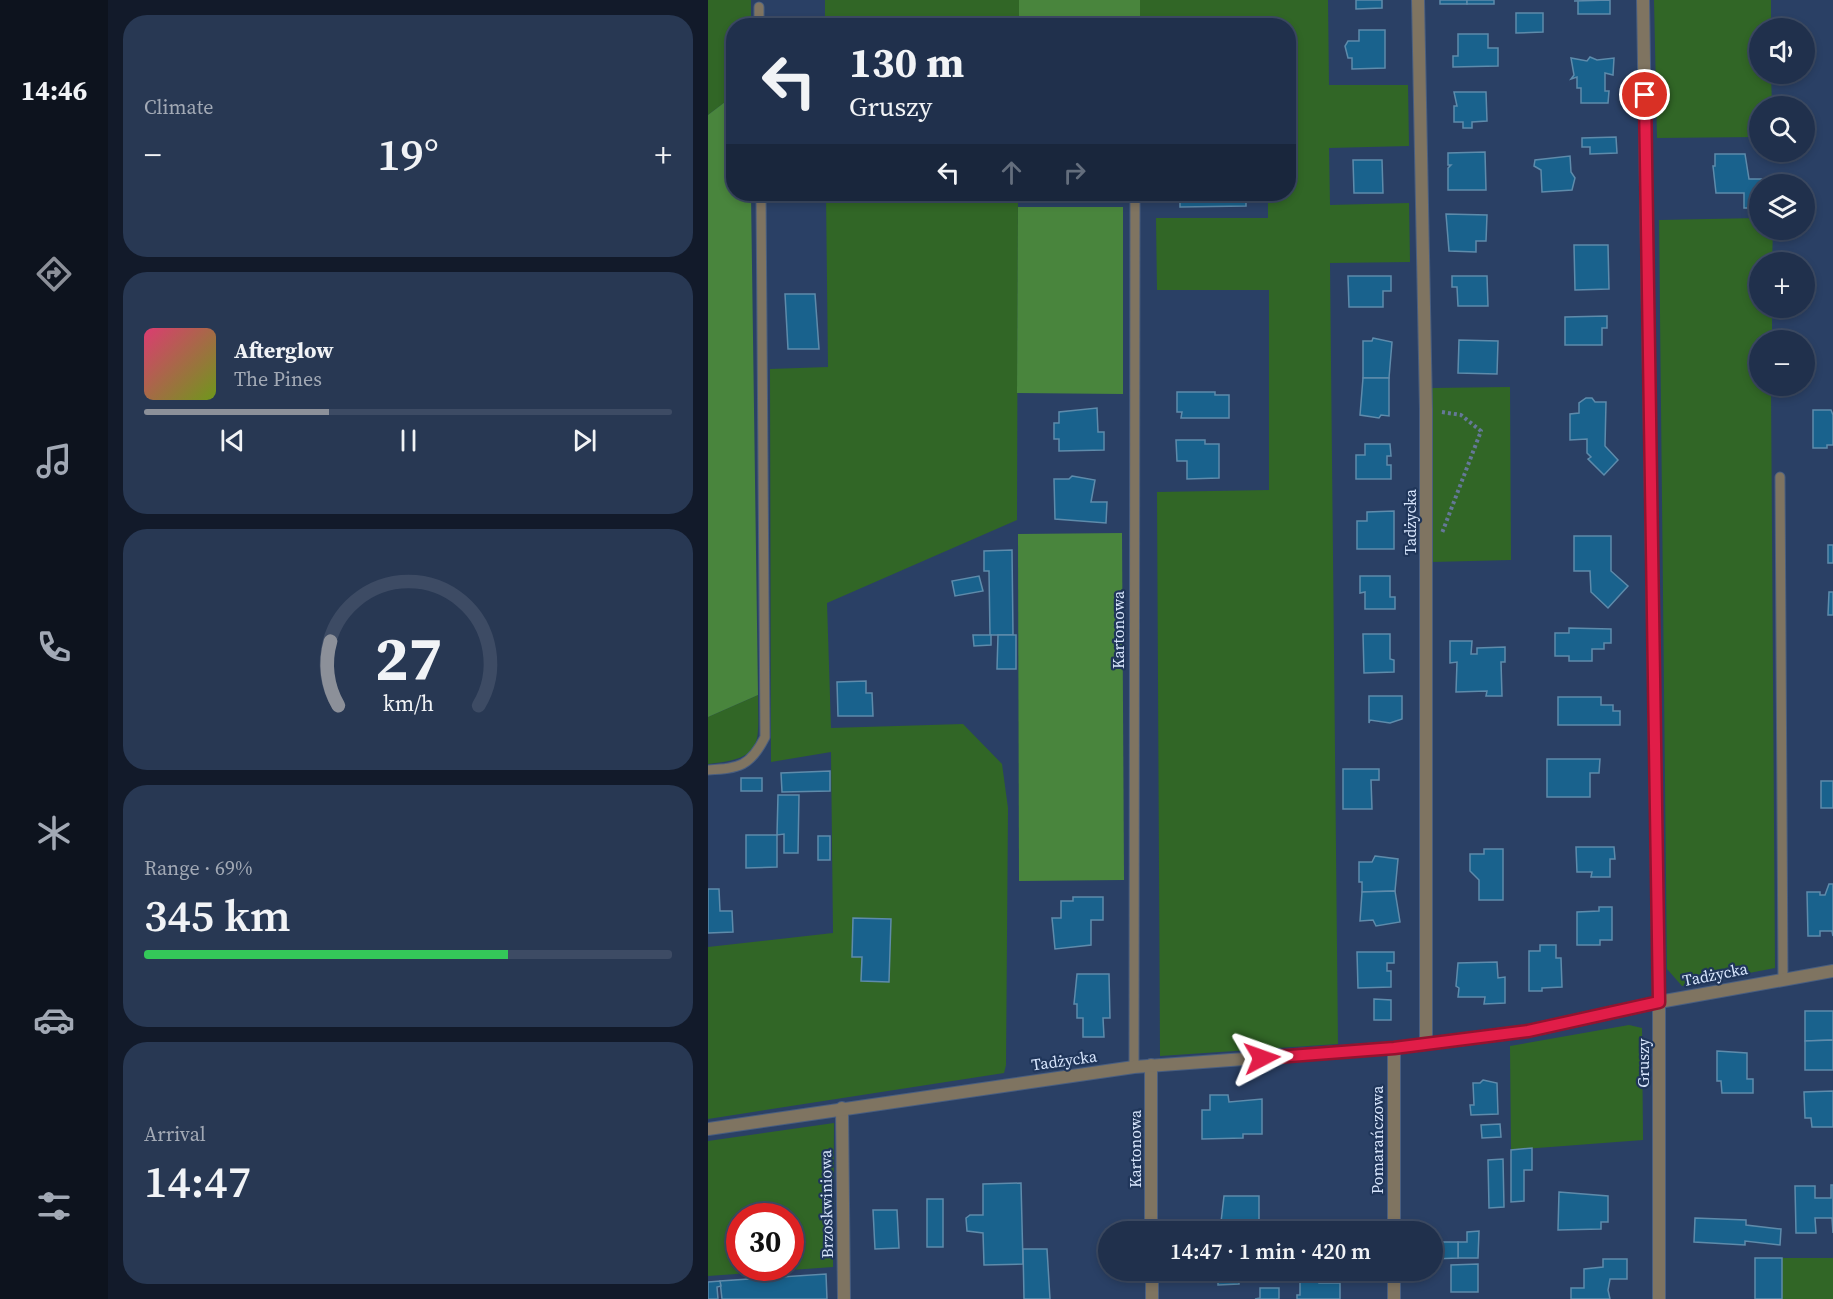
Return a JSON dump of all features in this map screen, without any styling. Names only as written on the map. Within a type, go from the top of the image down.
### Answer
[{"type":"street","name":"Tadżycka","points":[[1418,0],[1426,409],[1426,1043]]},
{"type":"street","name":"Gruszy","points":[[1643,0],[1659,1002],[1659,1299]]},
{"type":"street","name":"Tadżycka","points":[[708,1129],[1134,1067],[1394,1048],[1528,1031],[1659,1002],[1783,978],[1833,971]]},
{"type":"street","name":"Pomarańczowa","points":[[1394,1048],[1394,1221]]},
{"type":"street","name":"Kartonowa","points":[[1151,1065],[1152,1221]]},
{"type":"street","name":"Brzoskwiniowa","points":[[842,1108],[844,1299]]},
{"type":"street","points":[[1152,1281],[1152,1299]]},
{"type":"street","points":[[1394,1281],[1394,1299]]},
{"type":"lane","points":[[759,8],[759,18]]},
{"type":"lane","points":[[708,770],[737,768],[751,759],[765,737],[761,201]]},
{"type":"lane","name":"Kartonowa","points":[[1134,1067],[1135,201]]},
{"type":"lane","points":[[1780,477],[1783,978]]},
{"type":"path","points":[[1426,409],[1461,415],[1481,431],[1443,533],[1427,543]]},
{"type":"green space","points":[[708,0],[751,0],[751,18],[726,18],[726,101],[708,115]]},
{"type":"green space","points":[[825,0],[1019,0],[1019,18],[825,18]]},
{"type":"green space","points":[[1019,0],[1140,0],[1140,18],[1019,18]]},
{"type":"green space","points":[[1140,0],[1328,0],[1329,85],[1408,85],[1409,146],[1329,148],[1330,205],[1409,203],[1410,262],[1330,263],[1338,1044],[1160,1056],[1157,492],[1269,490],[1269,290],[1157,290],[1156,218],[1268,218],[1268,201],[1296,201],[1296,18],[1140,18]]},
{"type":"green space","points":[[1654,0],[1771,0],[1771,18],[1749,18],[1749,84],[1771,84],[1772,96],[1749,96],[1749,137],[1657,138]]},
{"type":"green space","points":[[726,101],[726,201],[751,201],[758,695],[708,717],[708,115]]},
{"type":"green space","points":[[826,201],[1018,201],[1017,520],[827,603],[831,728],[963,724],[1002,764],[1008,808],[1006,1065],[1004,1073],[708,1119],[708,947],[833,933],[831,752],[771,762],[770,369],[828,367]]},
{"type":"green space","points":[[1018,207],[1123,207],[1123,394],[1017,393]]},
{"type":"green space","points":[[1749,218],[1749,240],[1773,240],[1772,252],[1749,252],[1749,318],[1772,318],[1772,330],[1749,330],[1749,396],[1771,396],[1775,968],[1682,986],[1667,969],[1659,220]]},
{"type":"green space","points":[[1510,387],[1511,560],[1432,562],[1432,388]]},
{"type":"green space","points":[[1122,533],[1124,880],[1019,881],[1018,534]]},
{"type":"green space","points":[[758,695],[757,737],[749,753],[740,758],[708,764],[708,717]]},
{"type":"green space","points":[[1629,1025],[1642,1028],[1643,1140],[1511,1150],[1510,1046]]},
{"type":"green space","points":[[834,1123],[833,1267],[804,1269],[804,1203],[726,1203],[726,1275],[708,1276],[708,1141]]},
{"type":"green space","points":[[1782,1258],[1833,1258],[1833,1299],[1782,1299]]},
{"type":"building","points":[[1356,0],[1382,0],[1382,8],[1356,9]]},
{"type":"building","points":[[1440,0],[1467,0],[1467,4],[1440,4]]},
{"type":"building","points":[[1467,0],[1494,0],[1494,4],[1467,4]]},
{"type":"building","points":[[1610,0],[1610,14],[1578,14],[1578,1],[1574,1]]},
{"type":"building","points":[[1516,13],[1543,13],[1543,32],[1516,33]]},
{"type":"building","points":[[1359,30],[1385,30],[1385,68],[1352,69],[1352,58],[1348,58],[1345,46],[1348,41],[1359,41]]},
{"type":"building","points":[[1458,34],[1488,34],[1488,48],[1498,48],[1498,66],[1453,67],[1453,56],[1458,56]]},
{"type":"building","points":[[1590,57],[1597,60],[1614,58],[1613,75],[1605,73],[1605,91],[1609,91],[1608,103],[1581,103],[1581,88],[1577,88],[1577,77],[1571,79],[1574,75],[1571,58],[1587,61]]},
{"type":"building","points":[[1454,92],[1486,92],[1487,121],[1472,122],[1472,128],[1463,128],[1463,122],[1454,122],[1454,106],[1457,106]]},
{"type":"building","points":[[1616,137],[1617,153],[1590,154],[1590,147],[1582,147],[1582,138]]},
{"type":"building","points":[[1485,152],[1486,190],[1448,190],[1448,168],[1451,165],[1448,165],[1448,153]]},
{"type":"building","points":[[1715,154],[1745,154],[1749,179],[1749,208],[1744,208],[1744,193],[1716,193],[1713,166],[1715,166]]},
{"type":"building","points":[[1570,156],[1571,172],[1575,178],[1572,190],[1542,192],[1541,170],[1534,166],[1535,160]]},
{"type":"building","points":[[1353,160],[1382,160],[1383,193],[1354,193]]},
{"type":"building","points":[[1180,201],[1246,201],[1246,206],[1180,207]]},
{"type":"building","points":[[1446,214],[1487,215],[1486,241],[1476,241],[1476,252],[1449,251]]},
{"type":"building","points":[[1574,245],[1608,245],[1609,289],[1575,290]]},
{"type":"building","points":[[1348,276],[1391,276],[1391,291],[1383,291],[1383,307],[1349,307]]},
{"type":"building","points":[[1452,276],[1487,276],[1488,306],[1458,306],[1457,287],[1452,287]]},
{"type":"building","points":[[785,294],[815,294],[819,349],[788,349]]},
{"type":"building","points":[[1607,316],[1607,328],[1602,328],[1602,345],[1565,345],[1565,317]]},
{"type":"building","points":[[1373,338],[1392,342],[1389,378],[1363,378],[1363,341],[1372,341]]},
{"type":"building","points":[[1459,340],[1498,341],[1497,374],[1458,373]]},
{"type":"building","points":[[1363,378],[1389,378],[1389,416],[1381,415],[1379,418],[1360,415]]},
{"type":"building","points":[[1177,392],[1215,392],[1215,395],[1229,395],[1229,418],[1181,418],[1182,412],[1177,412]]},
{"type":"building","points":[[1586,398],[1592,398],[1595,402],[1606,402],[1605,446],[1618,460],[1604,475],[1588,459],[1591,457],[1587,453],[1587,439],[1570,440],[1570,414],[1579,413],[1579,403]]},
{"type":"building","points":[[1097,408],[1098,432],[1104,432],[1104,450],[1059,451],[1059,439],[1054,439],[1054,423],[1059,423],[1059,412]]},
{"type":"building","points":[[1813,410],[1831,410],[1833,415],[1833,445],[1827,445],[1827,448],[1813,448]]},
{"type":"building","points":[[1176,440],[1205,440],[1205,444],[1219,444],[1219,478],[1187,479],[1187,461],[1177,461]]},
{"type":"building","points":[[1365,444],[1390,444],[1391,456],[1387,456],[1387,465],[1391,465],[1391,479],[1356,479],[1356,455],[1365,455]]},
{"type":"building","points":[[1072,476],[1095,480],[1091,502],[1107,502],[1106,523],[1055,519],[1054,479],[1069,479]]},
{"type":"building","points":[[1394,511],[1394,549],[1357,549],[1357,521],[1367,521],[1367,512]]},
{"type":"building","points":[[1574,536],[1611,536],[1611,571],[1628,586],[1608,608],[1591,592],[1590,571],[1574,571]]},
{"type":"building","points":[[1828,545],[1833,545],[1833,563],[1828,563]]},
{"type":"building","points":[[1012,550],[1013,635],[990,635],[989,571],[984,571],[984,551]]},
{"type":"building","points":[[979,576],[983,591],[955,596],[952,581]]},
{"type":"building","points":[[1360,576],[1390,576],[1390,597],[1395,597],[1395,609],[1365,609],[1365,592],[1360,593]]},
{"type":"building","points":[[1829,592],[1833,592],[1833,615],[1828,615]]},
{"type":"building","points":[[1569,628],[1611,629],[1611,643],[1604,643],[1604,649],[1592,649],[1592,661],[1569,661],[1569,656],[1555,656],[1555,633],[1569,633]]},
{"type":"building","points":[[1363,634],[1390,634],[1390,659],[1394,660],[1394,672],[1364,673]]},
{"type":"building","points":[[973,635],[991,635],[991,645],[974,646]]},
{"type":"building","points":[[998,635],[1016,635],[1016,669],[997,669]]},
{"type":"building","points":[[1450,641],[1472,641],[1471,654],[1477,654],[1477,648],[1505,647],[1505,662],[1501,662],[1502,696],[1486,696],[1487,691],[1456,692],[1457,662],[1450,663]]},
{"type":"building","points":[[866,681],[866,693],[872,693],[873,716],[838,716],[837,682]]},
{"type":"building","points":[[1369,696],[1402,696],[1402,719],[1390,723],[1370,720],[1369,723]]},
{"type":"building","points":[[1558,697],[1601,697],[1601,705],[1613,705],[1613,711],[1620,711],[1620,725],[1558,725]]},
{"type":"building","points":[[1547,759],[1600,759],[1599,773],[1590,773],[1590,797],[1547,797]]},
{"type":"building","points":[[1343,769],[1379,769],[1379,780],[1371,780],[1372,809],[1343,809]]},
{"type":"building","points":[[830,771],[830,791],[782,792],[781,773]]},
{"type":"building","points":[[741,778],[762,778],[762,791],[741,791]]},
{"type":"building","points":[[1821,781],[1833,781],[1833,808],[1821,808]]},
{"type":"building","points":[[778,795],[799,795],[798,853],[784,853],[784,834],[777,835]]},
{"type":"building","points":[[746,835],[777,835],[777,867],[746,868]]},
{"type":"building","points":[[818,836],[830,836],[830,860],[818,860]]},
{"type":"building","points":[[1576,847],[1614,847],[1615,859],[1610,859],[1610,877],[1591,877],[1592,872],[1577,872]]},
{"type":"building","points":[[1484,849],[1503,849],[1503,900],[1479,900],[1479,880],[1470,871],[1470,854],[1484,854]]},
{"type":"building","points":[[1375,856],[1398,859],[1395,891],[1362,892],[1362,882],[1359,882],[1359,862],[1372,862]]},
{"type":"building","points":[[1829,884],[1833,884],[1833,936],[1832,931],[1820,931],[1820,936],[1808,936],[1807,892],[1820,892],[1820,895],[1825,895]]},
{"type":"building","points":[[708,889],[719,889],[720,911],[732,911],[733,932],[708,933]]},
{"type":"building","points":[[1395,891],[1400,922],[1376,926],[1373,920],[1360,921],[1362,892]]},
{"type":"building","points":[[1073,897],[1103,897],[1103,920],[1091,920],[1091,945],[1055,949],[1052,918],[1061,918],[1061,901],[1073,901]]},
{"type":"building","points":[[1599,907],[1612,907],[1612,940],[1600,940],[1600,945],[1577,945],[1577,912],[1599,911]]},
{"type":"building","points":[[853,918],[891,919],[889,982],[861,981],[862,957],[852,957]]},
{"type":"building","points":[[1540,945],[1556,945],[1556,958],[1561,958],[1562,987],[1529,991],[1529,951],[1540,951]]},
{"type":"building","points":[[1357,952],[1394,952],[1394,963],[1387,963],[1387,971],[1391,971],[1391,987],[1358,988]]},
{"type":"building","points":[[1497,962],[1498,978],[1505,977],[1505,1003],[1484,1004],[1485,997],[1458,997],[1459,988],[1456,986],[1458,963]]},
{"type":"building","points":[[1077,974],[1109,974],[1110,1018],[1103,1018],[1104,1037],[1083,1037],[1083,1018],[1077,1018],[1077,1004],[1074,1004]]},
{"type":"building","points":[[1374,999],[1391,1000],[1391,1020],[1374,1020]]},
{"type":"building","points":[[1805,1011],[1833,1011],[1833,1040],[1805,1041]]},
{"type":"building","points":[[1833,1040],[1833,1070],[1805,1070],[1805,1041]]},
{"type":"building","points":[[1717,1051],[1747,1053],[1747,1079],[1753,1079],[1753,1093],[1722,1093],[1721,1081],[1717,1081]]},
{"type":"building","points":[[1483,1080],[1497,1083],[1498,1114],[1471,1115],[1470,1105],[1474,1105],[1473,1083],[1480,1083]]},
{"type":"building","points":[[1833,1091],[1833,1127],[1812,1127],[1811,1118],[1805,1118],[1804,1092]]},
{"type":"building","points":[[1210,1095],[1228,1095],[1229,1102],[1262,1099],[1262,1134],[1243,1134],[1243,1138],[1202,1139],[1202,1110],[1210,1110]]},
{"type":"building","points":[[1500,1124],[1501,1137],[1482,1138],[1481,1125]]},
{"type":"building","points":[[1532,1148],[1532,1170],[1524,1170],[1524,1201],[1511,1202],[1511,1150]]},
{"type":"building","points":[[1503,1159],[1504,1207],[1489,1208],[1488,1160]]},
{"type":"building","points":[[1021,1183],[1023,1264],[984,1265],[983,1233],[967,1231],[966,1218],[970,1215],[983,1215],[983,1184]]},
{"type":"building","points":[[1831,1185],[1833,1185],[1833,1233],[1832,1218],[1815,1218],[1816,1233],[1796,1233],[1795,1186],[1815,1186],[1815,1198],[1831,1198]]},
{"type":"building","points":[[1559,1192],[1608,1196],[1608,1222],[1601,1222],[1601,1229],[1558,1230]]},
{"type":"building","points":[[1224,1196],[1259,1196],[1259,1221],[1221,1221]]},
{"type":"building","points":[[927,1199],[943,1199],[943,1247],[927,1247]]},
{"type":"building","points":[[873,1210],[897,1210],[899,1248],[875,1249]]},
{"type":"building","points":[[1695,1218],[1746,1220],[1746,1225],[1781,1229],[1780,1245],[1745,1241],[1745,1245],[1694,1242]]},
{"type":"building","points":[[1479,1231],[1478,1258],[1458,1258],[1458,1242],[1467,1242],[1467,1232]]},
{"type":"building","points":[[1443,1242],[1458,1242],[1458,1258],[1443,1259]]},
{"type":"building","points":[[1023,1249],[1047,1249],[1050,1299],[1024,1299]]},
{"type":"building","points":[[1755,1258],[1782,1258],[1782,1299],[1755,1299]]},
{"type":"building","points":[[1603,1259],[1627,1259],[1627,1279],[1610,1279],[1608,1290],[1610,1299],[1571,1299],[1571,1288],[1584,1288],[1584,1269],[1603,1267]]},
{"type":"building","points":[[1478,1264],[1478,1292],[1451,1292],[1451,1265]]},
{"type":"building","points":[[826,1274],[827,1299],[722,1299],[720,1281],[804,1281],[804,1275]]},
{"type":"building","points":[[720,1281],[721,1286],[717,1287],[718,1299],[708,1299],[708,1282]]},
{"type":"building","points":[[1218,1281],[1239,1281],[1239,1284],[1218,1285]]},
{"type":"building","points":[[1300,1281],[1340,1283],[1340,1299],[1297,1299],[1297,1295],[1300,1295]]},
{"type":"building","points":[[1260,1288],[1279,1288],[1279,1299],[1255,1299],[1260,1298]]},
{"type":"route","points":[[1262,1058],[1394,1048],[1528,1031],[1659,1002],[1645,95]]}]
